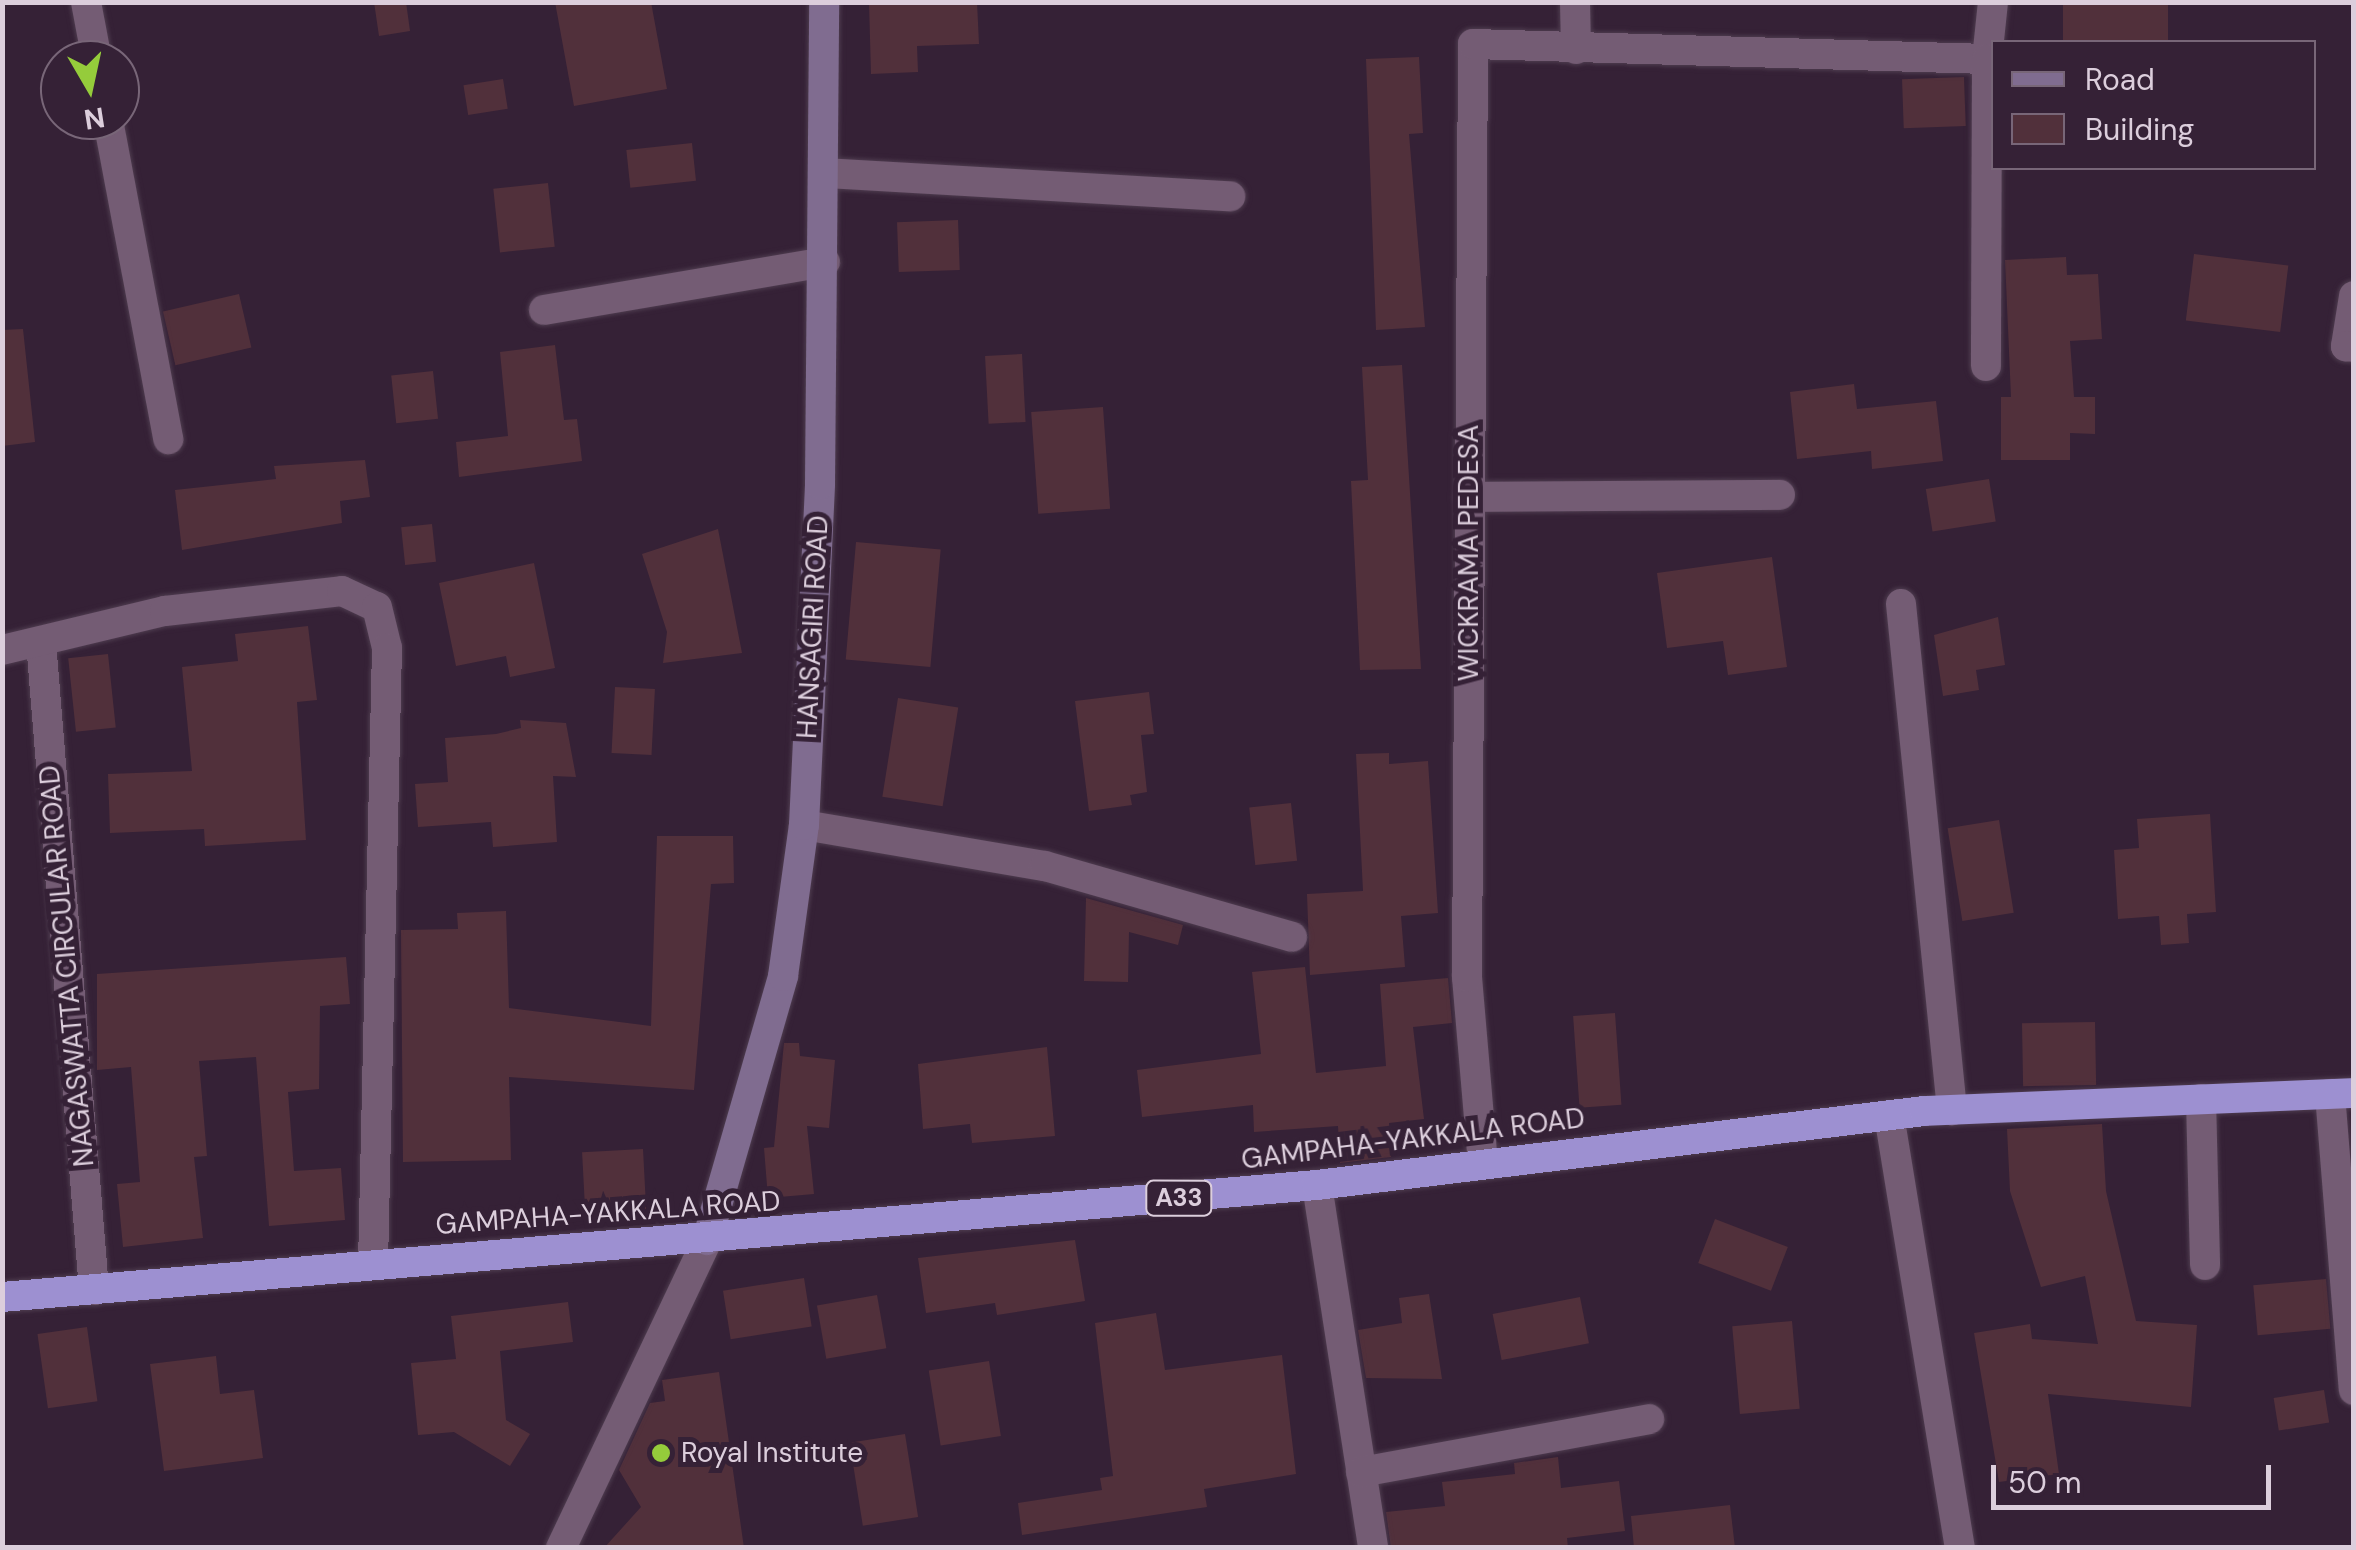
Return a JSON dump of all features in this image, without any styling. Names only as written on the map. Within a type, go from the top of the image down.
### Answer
[{"type":"highway","name":"GAMPAHA-YAKKALA ROAD","points":[[2,1297],[707,1240],[1317,1185],[1889,1115],[2342,1094]]},
{"type":"street","points":[[86,2],[93,40]]},
{"type":"street","name":"HANSAGIRI ROAD","points":[[707,1240],[783,976],[804,825],[825,262],[824,2]]},
{"type":"street","points":[[1575,2],[1576,49],[1987,59]]},
{"type":"street","points":[[1986,366],[1987,59],[1993,2]]},
{"type":"street","name":"WICKRAMA PEDESA","points":[[1483,1164],[1468,977],[1473,44],[1576,49]]},
{"type":"street","points":[[112,140],[168,439]]},
{"type":"street","points":[[825,174],[1230,196]]},
{"type":"street","points":[[544,310],[825,262]]},
{"type":"street","points":[[2354,296],[2346,346],[2354,347]]},
{"type":"street","points":[[1469,497],[1780,496]]},
{"type":"street","points":[[2,650],[165,611],[342,591],[377,606],[387,648],[373,1264]]},
{"type":"street","points":[[1901,604],[1952,1110]]},
{"type":"street","name":"NAGASWATTA CIRCULAR ROAD","points":[[41,642],[94,1290]]},
{"type":"street","points":[[804,825],[1045,866],[1292,937]]},
{"type":"street","points":[[2342,1094],[2354,1390]]},
{"type":"street","points":[[2202,1099],[2205,1264]]},
{"type":"street","points":[[1889,1115],[1960,1548]]},
{"type":"street","points":[[1317,1185],[1372,1548]]},
{"type":"street","points":[[561,1548],[707,1240]]},
{"type":"street","points":[[1362,1472],[1649,1418]]},
{"type":"building","points":[[374,2],[406,2],[410,31],[379,36]]},
{"type":"building","points":[[555,2],[651,2],[667,89],[574,106]]},
{"type":"building","points":[[869,2],[977,2],[979,44],[917,46],[918,72],[871,74]]},
{"type":"building","points":[[2063,2],[2168,2],[2168,40],[2063,40]]},
{"type":"building","points":[[1419,57],[1423,133],[1409,134],[1425,327],[1376,330],[1366,59]]},
{"type":"building","points":[[1964,77],[1966,126],[1904,128],[1902,79]]},
{"type":"building","points":[[503,79],[508,109],[468,115],[463,85]]},
{"type":"building","points":[[692,143],[696,181],[630,188],[626,150]]},
{"type":"building","points":[[548,183],[555,247],[500,252],[493,189]]},
{"type":"building","points":[[958,220],[960,270],[899,272],[897,222]]},
{"type":"building","points":[[2194,254],[2288,266],[2280,332],[2186,321]]},
{"type":"building","points":[[2066,257],[2067,275],[2098,274],[2102,339],[2070,341],[2074,397],[2095,397],[2095,434],[2070,433],[2070,460],[2001,460],[2001,397],[2011,397],[2005,260]]},
{"type":"building","points":[[239,294],[251,348],[175,365],[163,312]]},
{"type":"building","points":[[23,329],[35,442],[2,446],[2,330]]},
{"type":"building","points":[[555,345],[564,420],[577,419],[582,461],[459,477],[456,442],[508,436],[500,352]]},
{"type":"building","points":[[1022,354],[1026,422],[989,424],[985,356]]},
{"type":"building","points":[[1402,365],[1421,669],[1360,670],[1351,481],[1368,480],[1362,367]]},
{"type":"building","points":[[433,371],[438,419],[396,423],[391,375]]},
{"type":"building","points":[[1854,384],[1857,409],[1936,401],[1943,461],[1872,469],[1871,451],[1797,459],[1790,392]]},
{"type":"building","points":[[1103,407],[1110,509],[1038,514],[1031,412]]},
{"type":"building","points":[[365,460],[370,497],[340,501],[342,523],[182,550],[175,490],[276,479],[274,466]]},
{"type":"building","points":[[1989,479],[1996,521],[1933,531],[1926,489]]},
{"type":"building","points":[[432,524],[436,562],[405,565],[401,527]]},
{"type":"building","points":[[718,529],[742,653],[663,663],[667,632],[642,554]]},
{"type":"building","points":[[856,542],[941,549],[930,667],[846,660]]},
{"type":"building","points":[[1772,557],[1787,667],[1728,675],[1723,641],[1667,648],[1657,573]]},
{"type":"building","points":[[534,563],[555,668],[510,677],[506,656],[456,666],[439,583]]},
{"type":"building","points":[[1998,617],[2005,665],[1976,670],[1979,690],[1943,696],[1934,635]]},
{"type":"building","points":[[308,626],[317,700],[297,702],[306,840],[205,846],[204,829],[110,833],[108,774],[192,771],[182,667],[238,661],[235,634]]},
{"type":"building","points":[[108,654],[116,728],[76,732],[68,658]]},
{"type":"building","points":[[615,687],[655,689],[651,755],[612,753]]},
{"type":"building","points":[[1149,692],[1154,734],[1141,735],[1147,792],[1130,795],[1132,805],[1089,811],[1075,701]]},
{"type":"building","points":[[898,698],[958,708],[943,806],[882,797]]},
{"type":"building","points":[[520,720],[566,723],[576,777],[553,776],[557,842],[493,847],[491,822],[418,827],[415,784],[448,782],[445,738],[521,728]]},
{"type":"building","points":[[1389,753],[1389,764],[1428,761],[1438,913],[1401,916],[1405,967],[1310,975],[1307,894],[1363,891],[1356,754]]},
{"type":"building","points":[[1291,803],[1297,861],[1255,865],[1249,807]]},
{"type":"building","points":[[2210,814],[2216,912],[2187,914],[2189,943],[2161,945],[2159,916],[2118,919],[2114,850],[2139,848],[2137,819]]},
{"type":"building","points":[[1999,820],[2014,913],[1962,921],[1948,828]]},
{"type":"building","points":[[657,836],[733,836],[734,883],[711,884],[694,1090],[509,1077],[511,1160],[403,1162],[401,930],[458,929],[457,913],[506,911],[509,1008],[651,1026]]},
{"type":"building","points":[[1086,898],[1183,925],[1178,945],[1129,932],[1128,982],[1084,981]]},
{"type":"building","points":[[346,957],[350,1004],[320,1006],[319,1089],[288,1092],[294,1171],[341,1168],[345,1220],[269,1226],[256,1057],[199,1061],[207,1156],[194,1157],[203,1238],[123,1247],[117,1184],[140,1182],[131,1067],[97,1070],[97,974]]},
{"type":"building","points":[[1305,967],[1316,1073],[1386,1066],[1380,984],[1448,978],[1452,1023],[1413,1027],[1424,1119],[1389,1123],[1391,1157],[1340,1163],[1338,1126],[1254,1132],[1253,1105],[1142,1117],[1137,1070],[1261,1054],[1252,972]]},
{"type":"building","points":[[1615,1013],[1621,1105],[1580,1108],[1573,1016]]},
{"type":"building","points":[[2095,1022],[2096,1085],[2023,1086],[2022,1023]]},
{"type":"building","points":[[784,1043],[799,1043],[800,1056],[835,1060],[829,1128],[807,1126],[814,1194],[768,1198],[764,1148],[774,1147]]},
{"type":"building","points":[[1047,1047],[1055,1136],[972,1143],[970,1124],[923,1129],[918,1064]]},
{"type":"building","points":[[2102,1124],[2106,1191],[2136,1321],[2197,1325],[2191,1407],[2048,1394],[2059,1474],[1999,1482],[1974,1333],[2030,1324],[2032,1339],[2098,1344],[2085,1276],[2041,1287],[2010,1191],[2007,1129]]},
{"type":"building","points":[[643,1149],[647,1219],[586,1222],[582,1152]]},
{"type":"building","points":[[1715,1219],[1788,1247],[1771,1291],[1698,1263]]},
{"type":"building","points":[[1075,1240],[1085,1301],[997,1315],[995,1303],[926,1313],[918,1258]]},
{"type":"building","points":[[804,1278],[812,1326],[731,1339],[723,1291]]},
{"type":"building","points":[[2326,1279],[2330,1329],[2258,1335],[2253,1285]]},
{"type":"building","points":[[1429,1294],[1442,1379],[1366,1378],[1358,1330],[1402,1323],[1399,1298]]},
{"type":"building","points":[[877,1295],[886,1348],[826,1359],[817,1306]]},
{"type":"building","points":[[1580,1297],[1589,1343],[1502,1360],[1493,1314]]},
{"type":"building","points":[[568,1302],[573,1342],[500,1351],[506,1420],[530,1434],[510,1466],[454,1432],[418,1435],[411,1363],[456,1359],[451,1316]]},
{"type":"building","points":[[1156,1313],[1165,1370],[1282,1355],[1296,1474],[1204,1489],[1207,1507],[1022,1535],[1018,1503],[1102,1490],[1100,1478],[1113,1476],[1095,1323]]},
{"type":"building","points":[[1792,1321],[1800,1409],[1740,1414],[1732,1326]]},
{"type":"building","points":[[87,1327],[97,1401],[48,1408],[37,1334]]},
{"type":"building","points":[[216,1356],[220,1394],[254,1390],[263,1458],[164,1471],[150,1364]]},
{"type":"building","points":[[989,1361],[1001,1436],[941,1446],[929,1371]]},
{"type":"building","points":[[719,1372],[744,1548],[604,1548],[641,1507],[619,1470],[650,1403],[665,1401],[662,1380]]},
{"type":"building","points":[[2324,1390],[2329,1423],[2279,1431],[2274,1398]]},
{"type":"building","points":[[905,1434],[918,1517],[863,1526],[850,1443]]},
{"type":"building","points":[[1558,1457],[1561,1488],[1619,1481],[1625,1531],[1567,1538],[1568,1548],[1391,1548],[1386,1512],[1445,1506],[1442,1482],[1515,1474],[1514,1463]]},
{"type":"building","points":[[1730,1505],[1735,1548],[1634,1548],[1631,1516]]},
{"type":"place","name":"Royal Institute","points":[[661,1453]]}]
